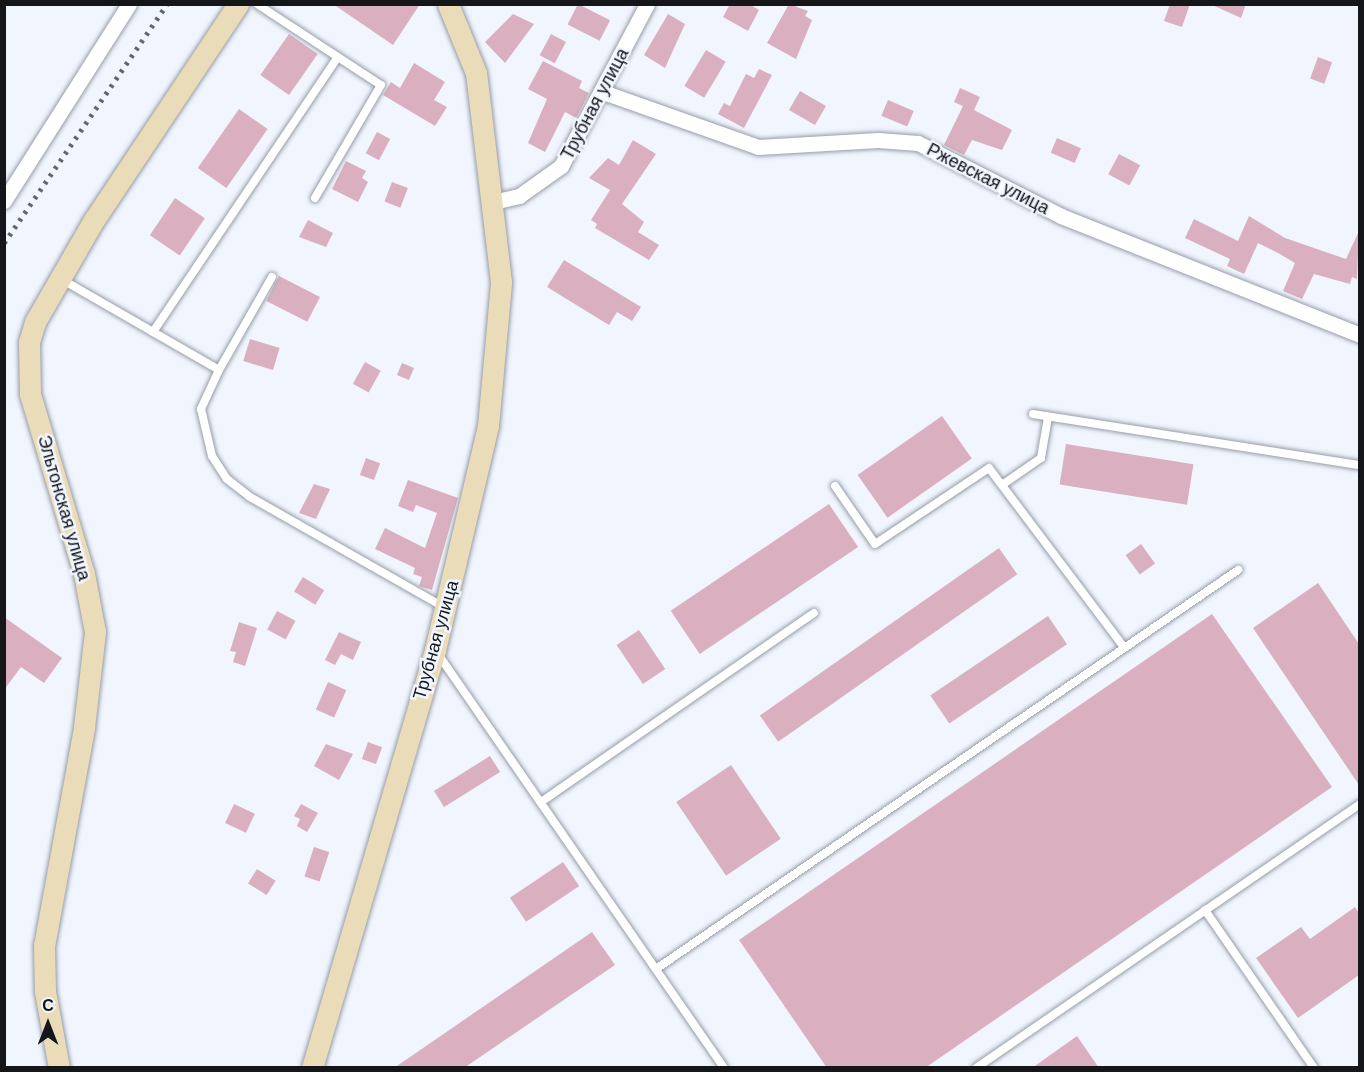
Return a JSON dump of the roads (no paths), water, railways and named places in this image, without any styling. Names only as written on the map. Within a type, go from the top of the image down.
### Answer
[{"type":"street","points":[[4,201],[129,4]]},
{"type":"street","name":"Эльтонская улица","points":[[59,1068],[45,991],[44,946],[84,727],[95,632],[27,365],[35,322],[59,279],[238,4]]},
{"type":"street","name":"Трубная улица","points":[[312,1068],[435,650],[488,426],[501,282],[476,73],[448,4]]},
{"type":"street","name":"Трубная улица","points":[[493,202],[519,196],[561,166],[603,92],[647,4]]},
{"type":"street","name":"Ржевская улица","points":[[603,92],[758,147],[878,140],[918,143],[1061,216],[1359,335]]},
{"type":"lane","points":[[257,4],[381,85],[315,198]]},
{"type":"lane","points":[[153,332],[338,57]]},
{"type":"lane","points":[[272,277],[219,370],[201,409],[212,456],[227,479],[250,497],[446,608]]},
{"type":"lane","points":[[59,279],[219,370]]},
{"type":"lane","points":[[1033,414],[1359,465]]},
{"type":"lane","points":[[1002,485],[1041,458],[1048,417]]},
{"type":"lane","points":[[835,486],[875,544],[989,468],[1124,647]]},
{"type":"lane","points":[[656,969],[1238,570]]},
{"type":"lane","points":[[541,802],[814,613]]},
{"type":"lane","points":[[435,650],[724,1068]]},
{"type":"lane","points":[[976,1068],[1359,804]]},
{"type":"lane","points":[[1205,910],[1314,1068]]},
{"type":"railway","points":[[4,243],[167,4]]}]
